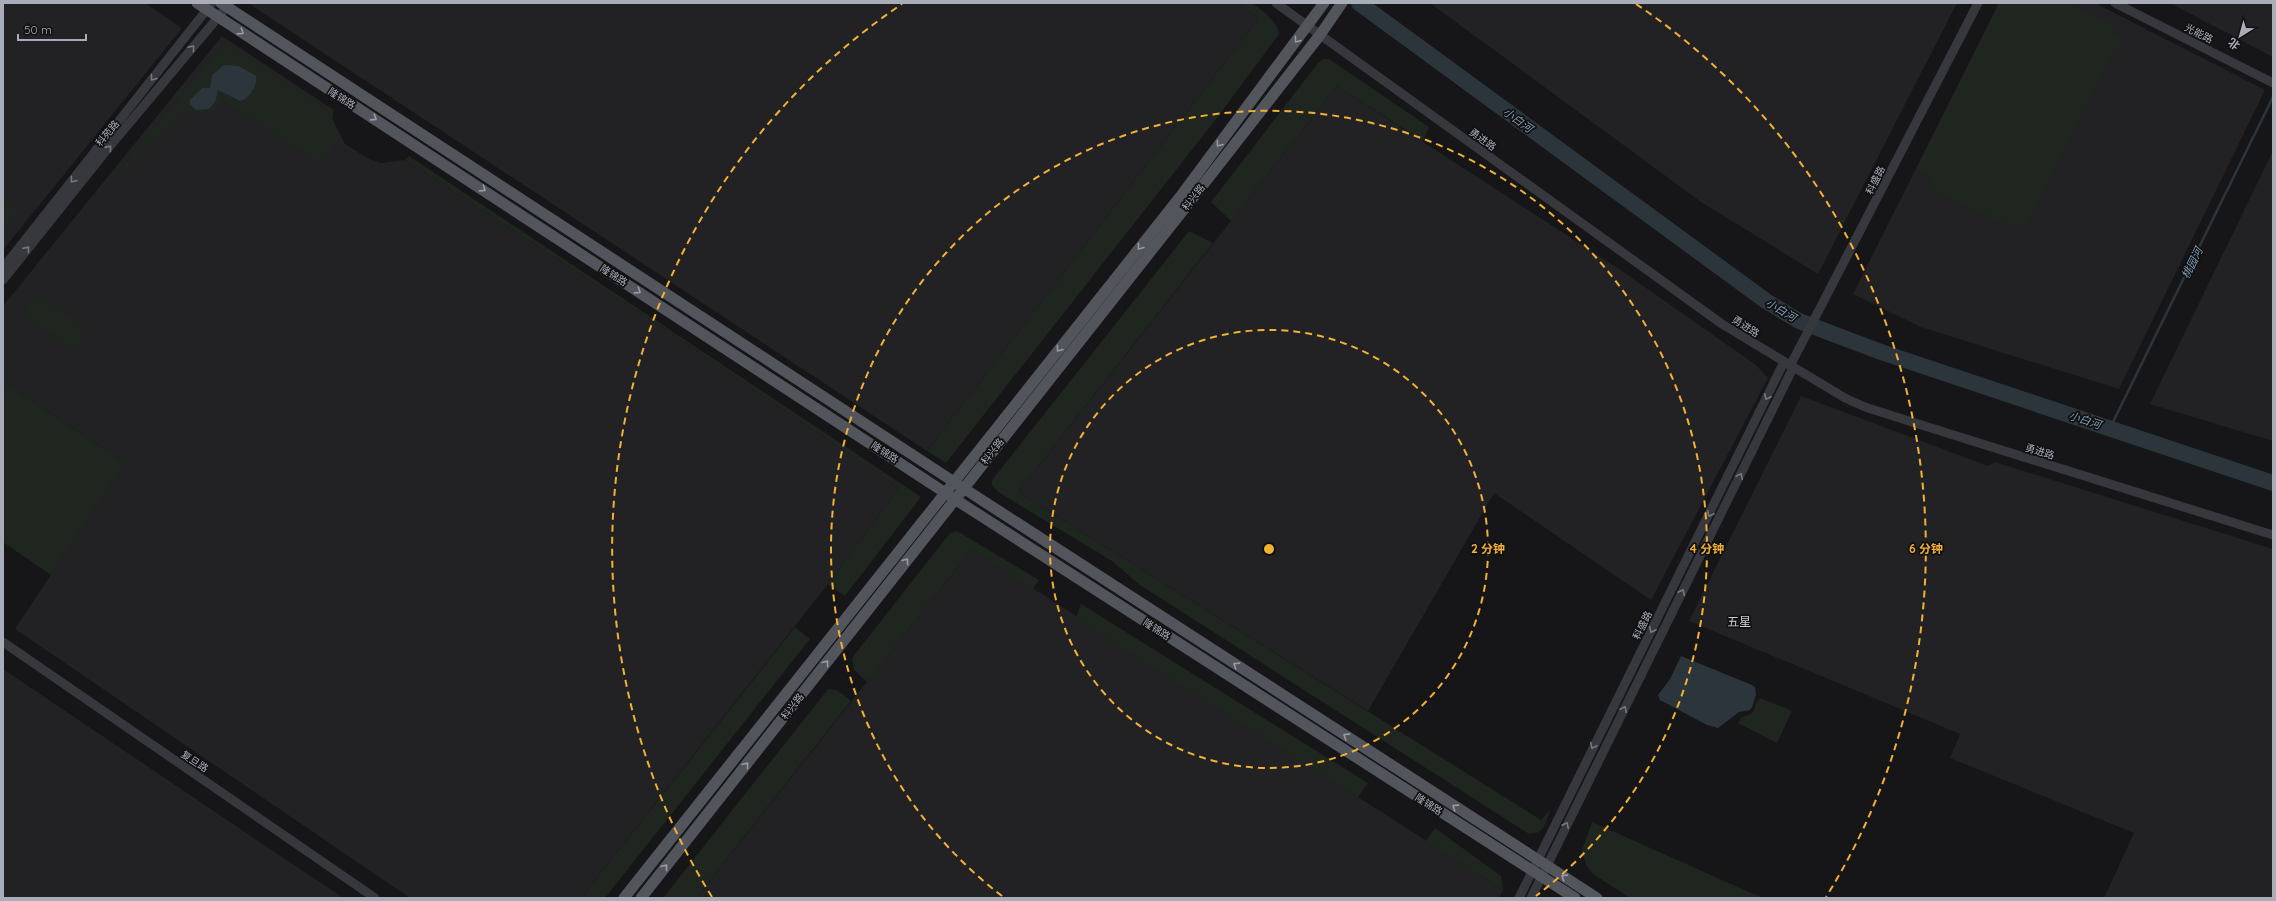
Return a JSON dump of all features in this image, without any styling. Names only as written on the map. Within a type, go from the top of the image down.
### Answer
[{"type":"main road","name":"隆锦路","points":[[197,3],[210,6],[218,17],[955,499],[1575,898]]},
{"type":"main road","name":"科兴路","points":[[624,898],[946,492],[959,485],[1320,35],[1342,3]]},
{"type":"main road","name":"隆锦路","points":[[226,4],[959,485],[1597,898]]},
{"type":"main road","name":"科兴路","points":[[641,898],[955,499],[959,485],[1180,196],[1322,6]]},
{"type":"street","name":"勇进路","points":[[1276,3],[1307,27],[1722,324],[1789,365],[1865,407],[2273,535]]},
{"type":"street","name":"科盛路","points":[[1519,898],[1537,873],[1789,365],[1822,306],[1978,3]]},
{"type":"street","name":"光能路","points":[[2114,3],[2273,84]]},
{"type":"street","name":"科苑路","points":[[3,280],[110,146],[218,17],[226,4]]},
{"type":"street","name":"科苑路","points":[[3,268],[210,6]]},
{"type":"street","name":"复旦路","points":[[3,642],[375,898]]},
{"type":"street","name":"科盛路","points":[[1531,898],[1537,873]]},
{"type":"shaded area","points":[[3,3],[145,3],[182,28],[3,250]]},
{"type":"shaded area","points":[[253,3],[1239,3],[1259,18],[927,451],[251,5]]},
{"type":"shaded area","points":[[1239,3],[1249,3],[1258,7],[1276,25],[1279,34],[1217,118],[946,463],[927,451],[1259,18]]},
{"type":"shaded area","points":[[1430,3],[1957,3],[1818,274],[1701,202]]},
{"type":"shaded area","points":[[1999,3],[2095,3],[2265,90],[2119,389],[1921,327],[1853,294]]},
{"type":"shaded area","points":[[1999,3],[2070,3],[2115,26],[2111,33],[2122,38],[2027,225],[2015,227],[1927,187],[1932,178],[1916,169]]},
{"type":"shaded area","points":[[2170,3],[2273,3],[2273,57]]},
{"type":"shaded area","points":[[222,36],[334,110],[332,118],[345,144],[369,159],[381,163],[405,160],[671,333],[899,488],[828,584],[581,898],[410,898],[15,629],[125,463],[3,382],[3,306]]},
{"type":"shaded area","points":[[225,42],[333,113],[332,118],[340,136],[322,164],[223,100],[216,111],[182,114],[179,116],[108,187],[107,186]]},
{"type":"shaded area","points":[[1323,59],[1329,59],[1429,127],[1423,141],[1337,86],[1231,221],[1211,202],[1318,63]]},
{"type":"shaded area","points":[[224,65],[239,66],[256,76],[256,84],[252,92],[247,98],[240,101],[218,90],[215,102],[209,109],[196,110],[190,104],[190,100],[202,88],[210,88],[212,75]]},
{"type":"shaded area","points":[[1337,86],[1622,271],[1756,365],[1768,378],[1651,600],[1494,493],[1368,711],[1018,492]]},
{"type":"shaded area","points":[[2273,151],[2273,441],[2150,404]]},
{"type":"shaded area","points":[[409,156],[921,497],[845,596],[828,584],[899,488],[671,333],[405,160]]},
{"type":"shaded area","points":[[3,199],[18,211],[3,230]]},
{"type":"shaded area","points":[[1189,231],[1213,243],[1018,492],[1541,820],[1550,810],[1544,827],[1538,832],[1529,834],[1140,585],[1112,561],[998,492],[992,485],[992,480]]},
{"type":"shaded area","points":[[37,295],[89,330],[76,350],[24,315]]},
{"type":"shaded area","points":[[3,382],[125,463],[51,575],[3,542]]},
{"type":"shaded area","points":[[1801,396],[1988,466],[1995,462],[2273,549],[2273,898],[2104,898],[2134,833],[1950,758],[1960,734],[1689,621]]},
{"type":"shaded area","points":[[957,531],[1039,580],[1033,589],[972,549],[867,682],[854,670],[852,658],[946,538],[951,533]]},
{"type":"shaded area","points":[[972,549],[1503,890],[1499,898],[696,898]]},
{"type":"shaded area","points":[[1081,604],[1368,783],[1358,797],[1076,618]]},
{"type":"shaded area","points":[[795,627],[810,639],[605,898],[581,898]]},
{"type":"shaded area","points":[[1681,656],[1755,687],[1756,695],[1750,710],[1739,712],[1718,728],[1707,725],[1660,700],[1658,695],[1670,679]]},
{"type":"shaded area","points":[[3,669],[282,857],[344,898],[3,898]]},
{"type":"shaded area","points":[[828,689],[837,690],[851,701],[696,898],[663,898]]},
{"type":"shaded area","points":[[1760,698],[1792,711],[1777,743],[1738,723],[1742,717],[1753,712],[1757,701]]},
{"type":"shaded area","points":[[1592,822],[1763,898],[1630,898],[1593,874],[1586,865],[1582,850]]},
{"type":"shaded area","points":[[1435,828],[1501,876],[1503,890],[1426,841]]},
{"type":"waterway","name":"小白河","points":[[1359,3],[1766,301],[1799,321],[1881,352],[2273,483]]},
{"type":"waterway","name":"桃园河","points":[[2110,428],[2273,97]]},
{"type":"district","name":"五星","points":[[1739,622]]}]
